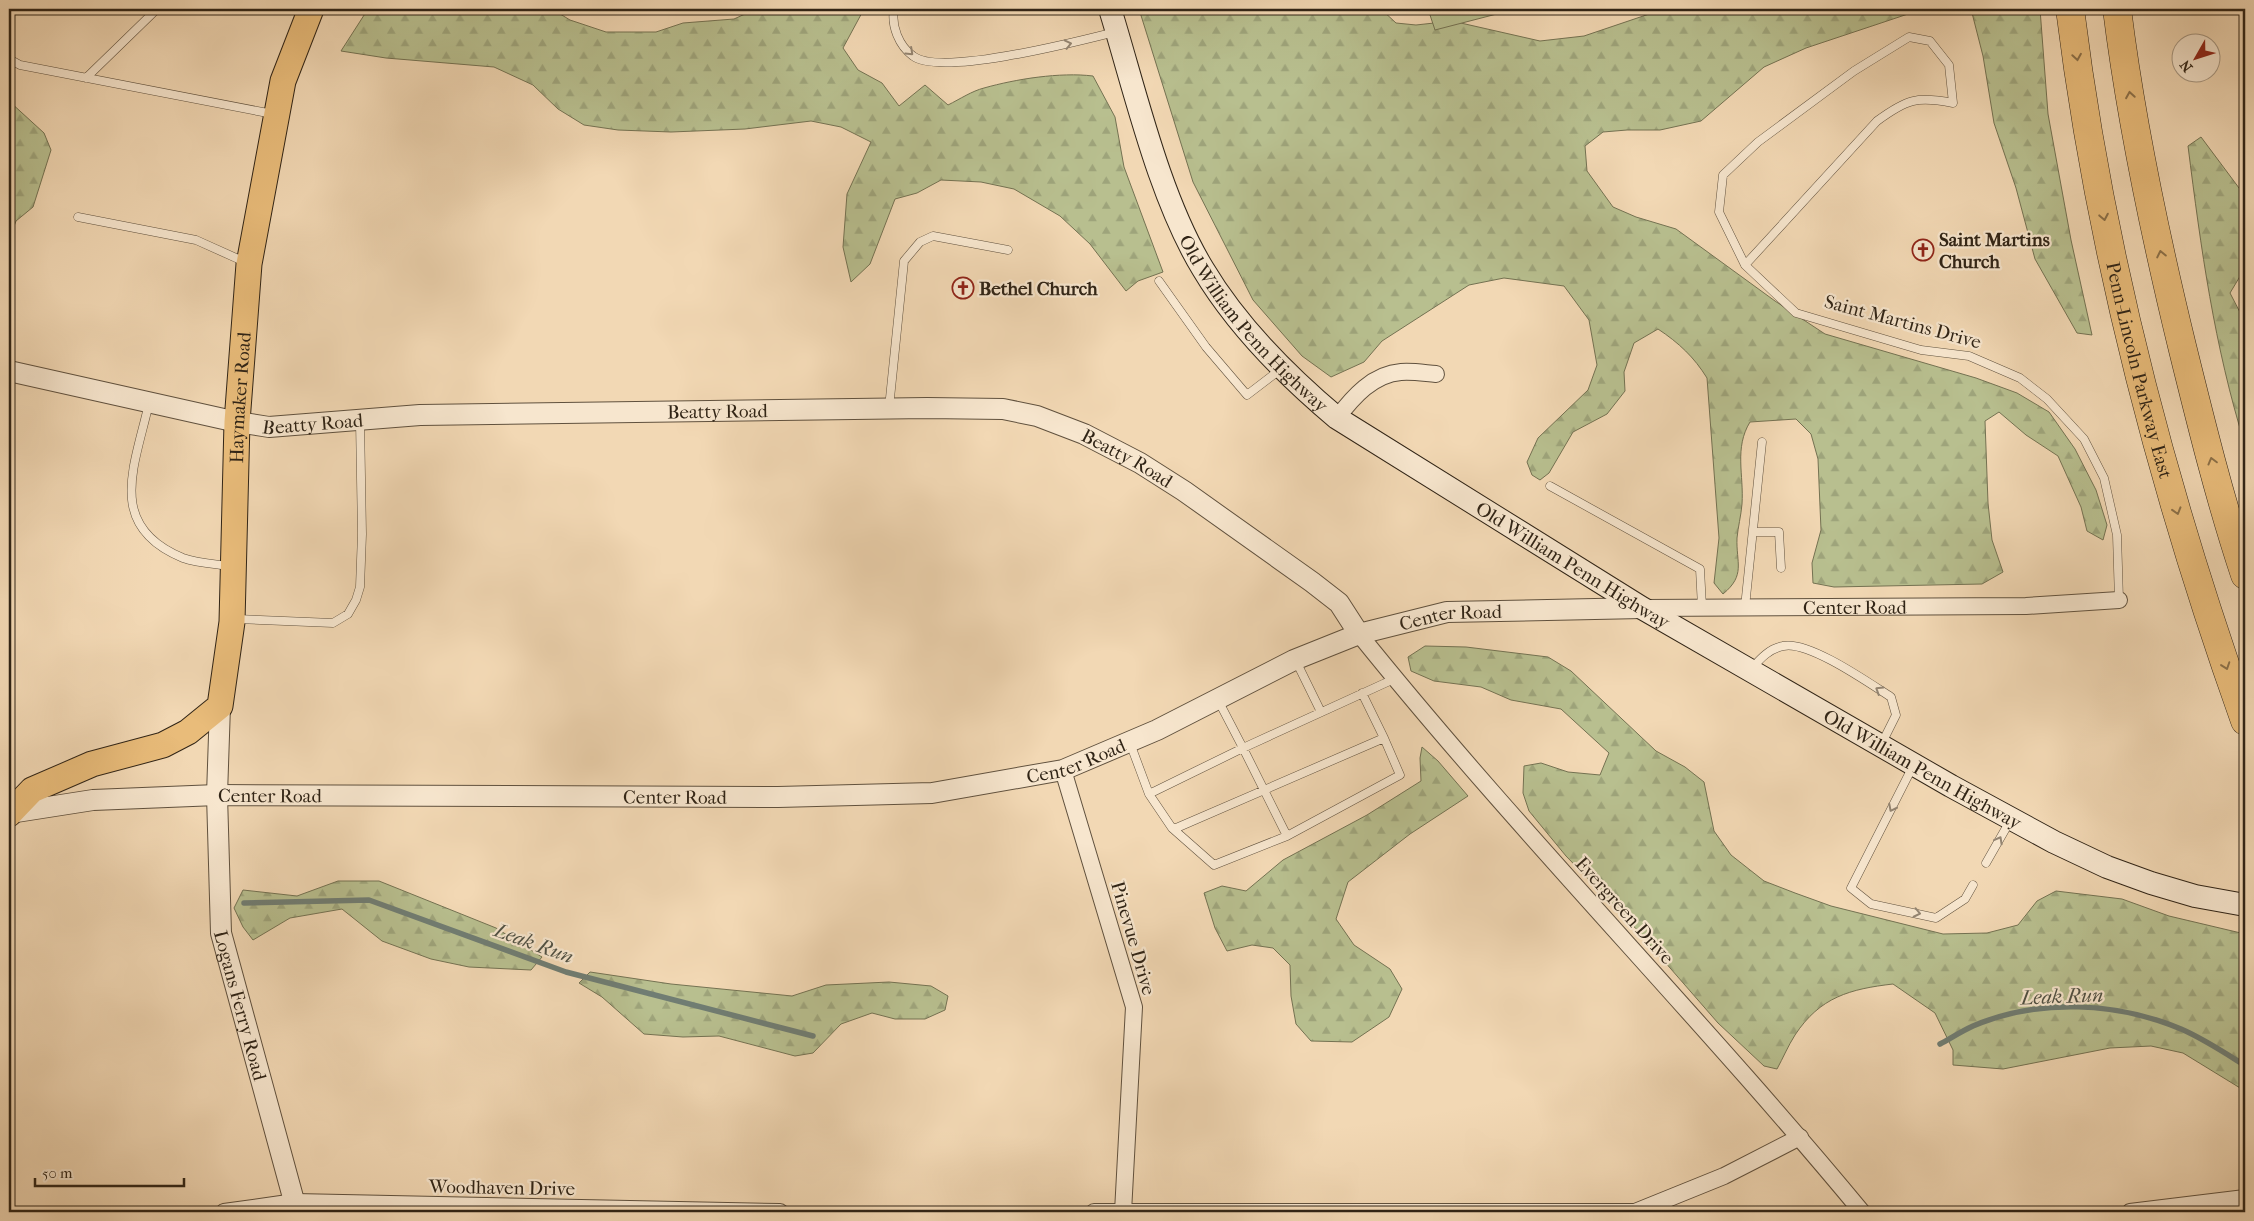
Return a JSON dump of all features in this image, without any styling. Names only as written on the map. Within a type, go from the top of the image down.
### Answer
[{"type":"highway","name":"Penn-Lincoln Parkway East","points":[[2070,9],[2089,133],[2106,225],[2145,394],[2197,580],[2245,721]]},
{"type":"highway","points":[[2117,9],[2136,134],[2171,302],[2216,477],[2245,575]]},
{"type":"main road","name":"Haymaker Road","points":[[220,706],[232,618],[237,422],[249,264],[275,115],[283,81],[311,9]]},
{"type":"main road","name":"Old William Penn Highway","points":[[1110,9],[1159,167],[1180,223],[1202,269],[1231,309],[1283,368],[1305,391],[1337,418],[1642,608],[2011,818],[2107,867],[2195,896],[2245,905]]},
{"type":"main road","points":[[9,814],[32,790],[92,764],[163,745],[188,732],[220,706]]},
{"type":"street","name":"Beatty Road","points":[[9,371],[237,422],[269,427],[420,415],[890,408],[1003,409],[1037,416],[1084,434],[1140,463],[1184,491],[1340,603],[1359,634]]},
{"type":"street","points":[[1337,418],[1353,397],[1374,381],[1399,372],[1436,374]]},
{"type":"street","name":"Center Road","points":[[9,814],[93,800],[216,794],[778,797],[932,794],[1063,770],[1130,742],[1296,659],[1359,634],[1448,612],[1702,607],[2026,606],[2119,600]]},
{"type":"street","name":"Evergreen Drive","points":[[1359,634],[1424,716],[1800,1137],[1862,1212]]},
{"type":"street","name":"Haymaker Road","points":[[216,794],[220,706]]},
{"type":"street","name":"Pinevue Drive","points":[[1063,770],[1134,1007],[1123,1212]]},
{"type":"street","name":"Logans Ferry Road","points":[[216,794],[221,933],[296,1207]]},
{"type":"street","points":[[1094,1212],[1635,1212],[1724,1176],[1800,1137]]},
{"type":"street","points":[[2130,1212],[2245,1198]]},
{"type":"street","name":"Woodhaven Drive","points":[[224,1212],[296,1207],[780,1212]]},
{"type":"lane","points":[[86,78],[157,9]]},
{"type":"lane","points":[[894,9],[892,18],[899,41],[914,57],[929,62],[958,63],[1063,45],[1117,32]]},
{"type":"lane","name":"Saint Martins Drive","points":[[1745,265],[1877,121],[1899,104],[1926,98],[1953,103],[1949,65],[1930,41],[1909,37],[1854,71],[1758,142],[1723,175],[1719,212],[1745,265],[1796,313],[1921,350],[1969,356],[2020,378],[2047,399],[2084,439],[2104,478],[2117,535],[2119,600]]},
{"type":"lane","points":[[9,59],[20,65],[275,115]]},
{"type":"lane","points":[[78,217],[196,240],[249,264]]},
{"type":"lane","points":[[890,408],[904,261],[910,251],[920,242],[933,236],[1008,250]]},
{"type":"lane","points":[[1159,281],[1206,346],[1247,395],[1283,368]]},
{"type":"lane","points":[[150,402],[132,477],[130,503],[137,523],[158,544],[184,559],[233,567]]},
{"type":"lane","points":[[232,618],[333,623],[348,614],[356,600],[360,587],[362,534],[360,419]]},
{"type":"lane","points":[[1745,607],[1762,442]]},
{"type":"lane","points":[[1550,486],[1700,568],[1702,607]]},
{"type":"lane","points":[[1753,532],[1779,532],[1781,568]]},
{"type":"lane","points":[[1750,670],[1766,652],[1785,645],[1823,654],[1891,697],[1896,715],[1881,745]]},
{"type":"lane","points":[[1296,659],[1321,712]]},
{"type":"lane","points":[[1149,794],[1394,678]]},
{"type":"lane","points":[[1130,742],[1149,794],[1174,830],[1214,865],[1287,836],[1400,775],[1362,693]]},
{"type":"lane","points":[[1218,699],[1287,836]]},
{"type":"lane","points":[[1174,830],[1384,738]]},
{"type":"lane","points":[[1914,764],[1851,888],[1872,904],[1936,918],[1965,899],[1973,884]]},
{"type":"lane","points":[[1986,863],[2011,818]]},
{"type":"green space","points":[[368,9],[552,9],[570,20],[606,32],[656,32],[683,23],[734,19],[756,9],[864,9],[843,48],[858,70],[882,83],[899,106],[925,85],[948,105],[980,89],[1010,82],[1038,77],[1093,76],[1115,117],[1124,167],[1163,272],[1138,281],[1126,291],[1090,244],[1060,216],[1014,189],[981,182],[941,180],[917,193],[895,199],[870,264],[851,282],[843,247],[847,194],[871,142],[841,127],[811,121],[745,129],[671,132],[618,130],[584,125],[558,109],[533,85],[494,67],[386,58],[341,51]]},
{"type":"green space","points":[[1139,9],[1381,9],[1396,23],[1416,25],[1452,21],[1540,41],[1584,36],[1664,9],[1923,9],[1806,48],[1764,67],[1701,121],[1660,130],[1603,132],[1585,146],[1587,171],[1613,207],[1636,217],[1676,229],[1775,301],[1825,334],[1976,378],[2017,393],[2049,412],[2075,449],[2096,490],[2107,525],[2103,540],[2087,531],[2081,507],[2058,456],[2026,435],[1999,412],[1985,421],[1988,503],[1992,540],[2003,572],[1982,584],[1834,587],[1813,583],[1812,563],[1821,530],[1818,459],[1811,434],[1796,419],[1750,422],[1742,442],[1741,452],[1742,504],[1737,538],[1737,575],[1735,581],[1723,594],[1714,583],[1719,538],[1707,378],[1686,351],[1658,329],[1634,343],[1624,372],[1625,391],[1607,414],[1573,432],[1549,473],[1540,480],[1532,475],[1527,462],[1538,438],[1588,390],[1597,365],[1589,320],[1564,286],[1504,278],[1469,285],[1382,341],[1364,362],[1331,377],[1302,356],[1253,300],[1193,182]]},
{"type":"green space","points":[[1428,9],[1516,9],[1435,30]]},
{"type":"green space","points":[[1971,9],[2040,9],[2048,114],[2071,240],[2092,335],[2077,333],[2035,259],[2016,188],[1994,123],[1983,56]]},
{"type":"green space","points":[[9,101],[44,133],[51,150],[33,207],[16,221],[9,239]]},
{"type":"green space","points":[[2201,137],[2245,196],[2245,268],[2230,293],[2245,322],[2245,445],[2234,408],[2217,334],[2198,222],[2188,146]]},
{"type":"green space","points":[[1425,646],[1466,647],[1548,657],[1571,671],[1656,751],[1685,767],[1704,782],[1714,831],[1731,855],[1764,881],[1831,906],[1943,934],[1987,933],[2018,925],[2037,901],[2056,891],[2122,899],[2169,916],[2245,934],[2245,1091],[2183,1053],[2151,1046],[2110,1048],[2003,1069],[1953,1065],[1953,1050],[1935,1013],[1893,984],[1850,992],[1826,1003],[1805,1022],[1795,1035],[1777,1069],[1764,1066],[1718,1023],[1630,922],[1566,856],[1529,811],[1523,793],[1524,766],[1541,763],[1568,772],[1600,775],[1609,753],[1561,709],[1511,700],[1481,687],[1434,681],[1411,671],[1408,657]]},
{"type":"green space","points":[[1422,747],[1438,761],[1468,796],[1410,834],[1348,882],[1336,919],[1354,945],[1390,969],[1402,989],[1389,1017],[1352,1042],[1311,1041],[1296,1024],[1291,996],[1290,965],[1273,948],[1252,945],[1227,951],[1215,928],[1204,893],[1222,886],[1246,891],[1283,860],[1367,815],[1421,781],[1420,758]]},
{"type":"green space","points":[[338,881],[379,881],[496,928],[542,957],[531,970],[469,967],[431,959],[382,941],[342,909],[290,918],[253,940],[243,927],[234,908],[243,890],[297,896]]},
{"type":"green space","points":[[590,972],[671,984],[792,996],[826,985],[889,982],[931,986],[948,996],[945,1010],[925,1019],[895,1019],[872,1013],[841,1024],[813,1053],[795,1056],[719,1036],[683,1037],[644,1034],[602,997],[579,983]]},
{"type":"waterway","name":"Leak Run","points":[[244,903],[369,900],[566,972],[813,1036]]},
{"type":"waterway","name":"Leak Run","points":[[1940,1044],[1973,1026],[1998,1017],[2024,1011],[2078,1007],[2131,1013],[2156,1020],[2197,1036],[2241,1063]]},
{"type":"place","name":"Saint Martins Church","points":[[1923,250]]},
{"type":"place","name":"Bethel Church","points":[[963,288]]}]
